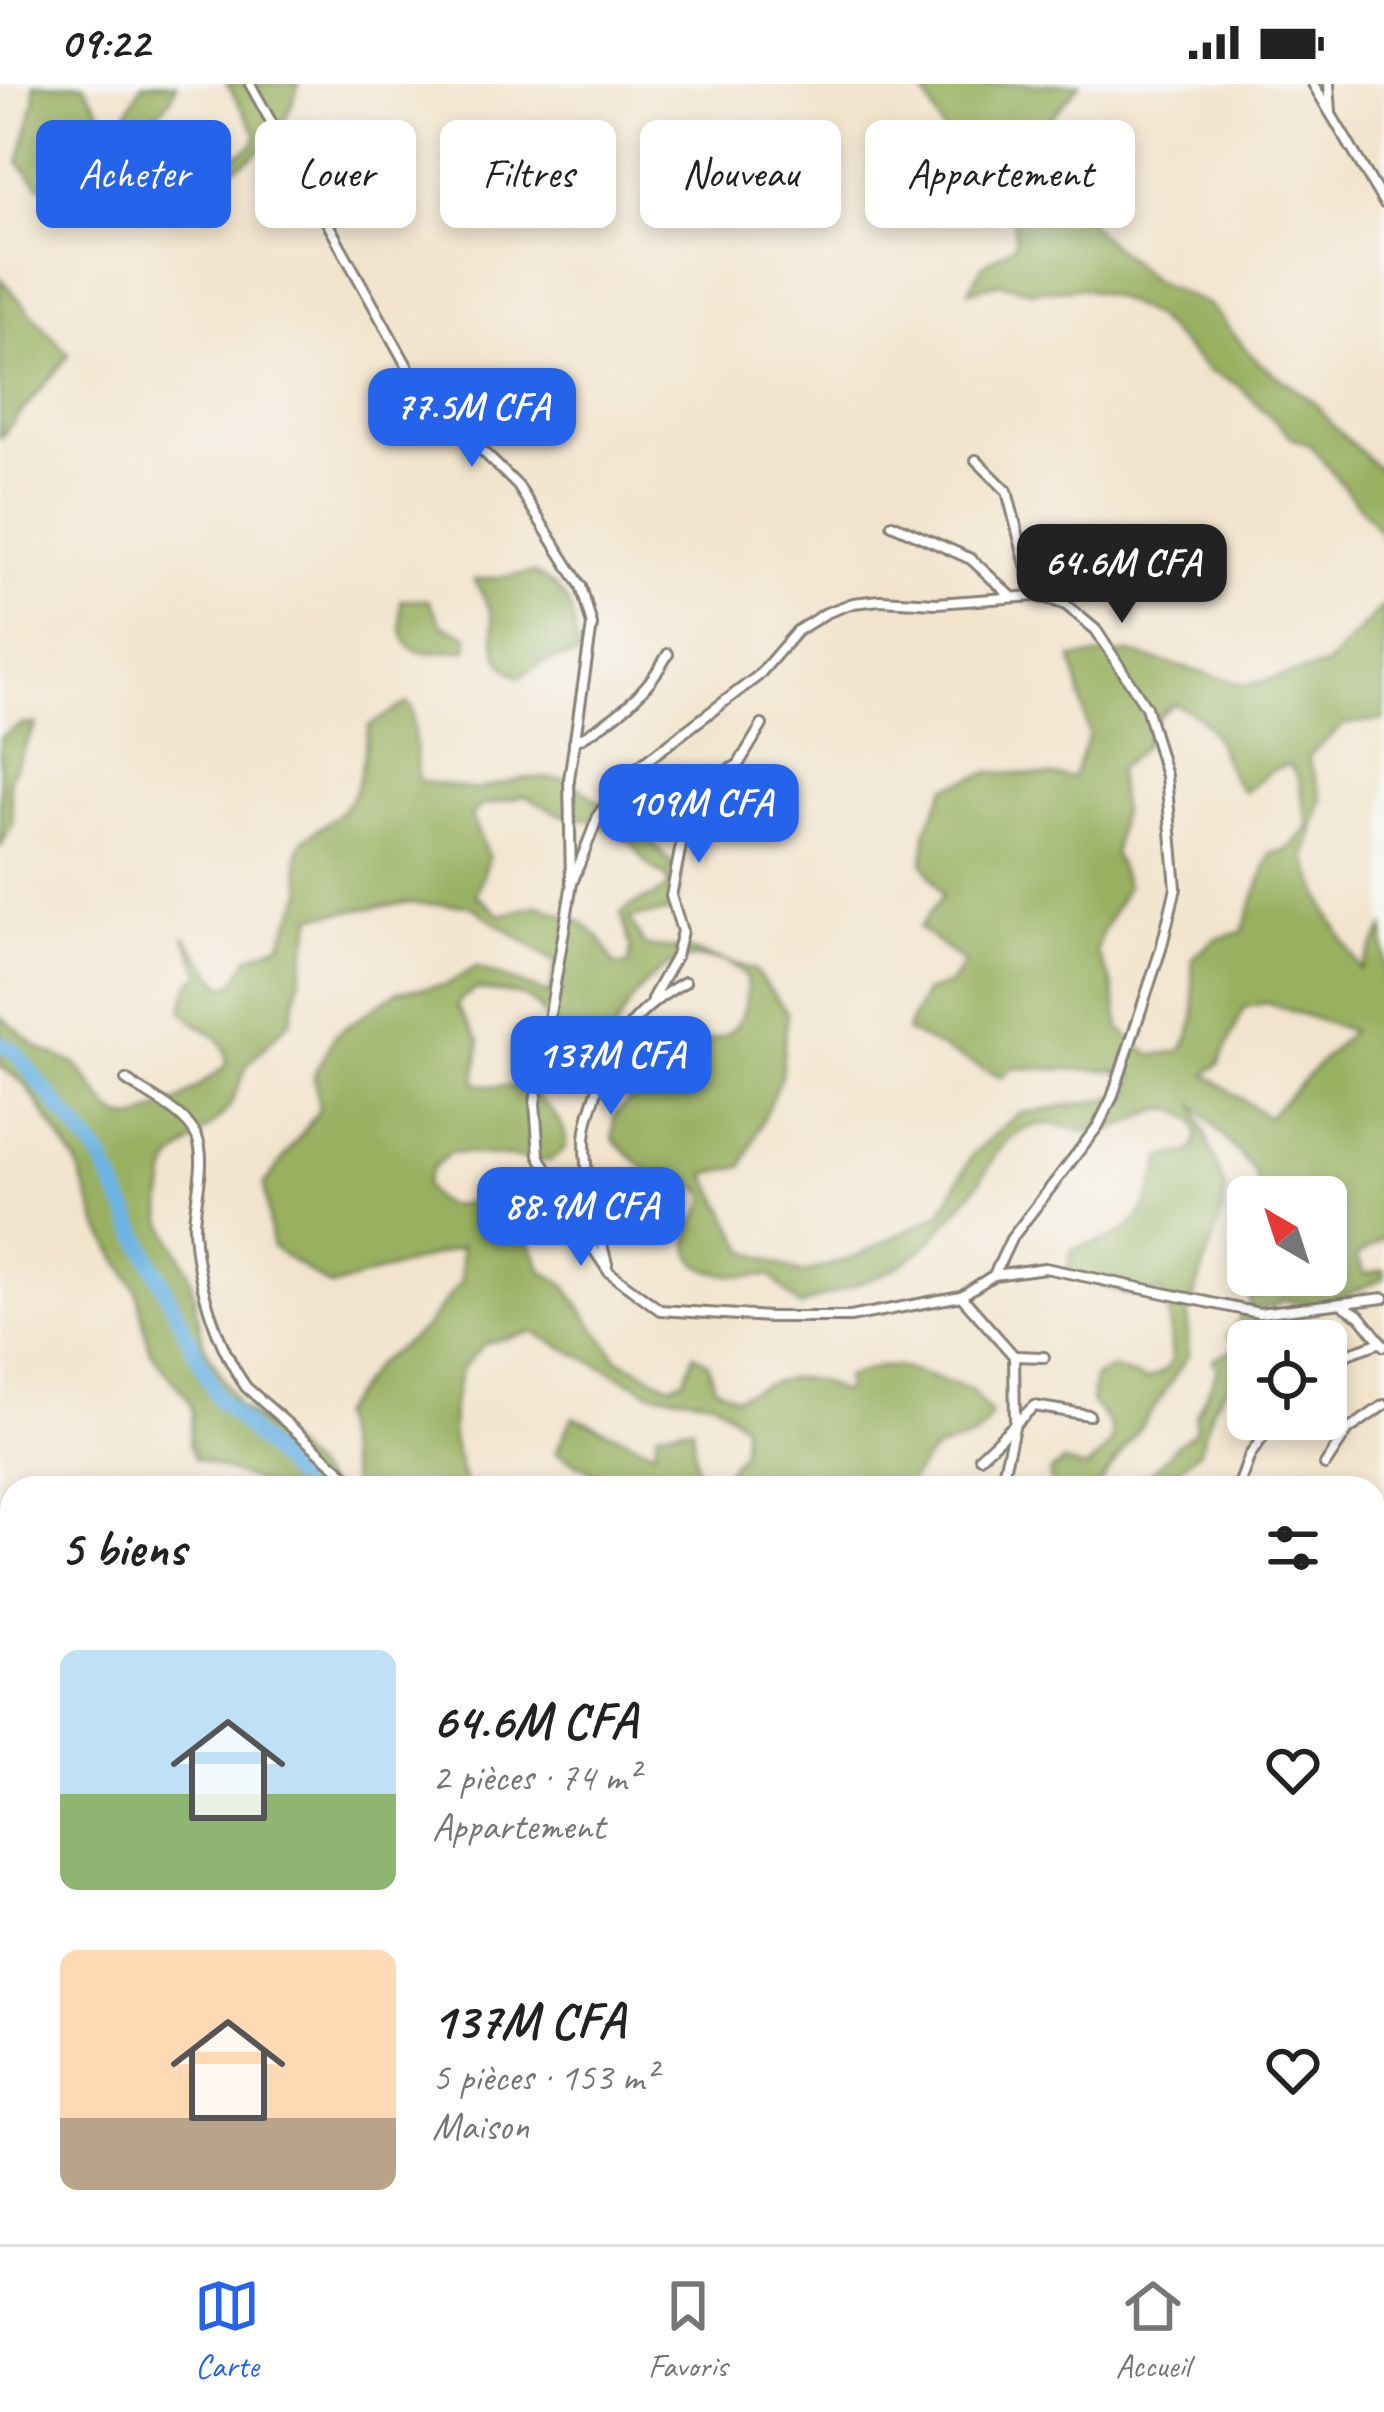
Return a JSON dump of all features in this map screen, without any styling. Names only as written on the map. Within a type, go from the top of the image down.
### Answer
[{"type":"street","points":[[250,84],[411,373],[437,406],[518,486],[581,586],[592,625],[573,743],[568,820],[572,883]]},
{"type":"street","points":[[1313,84],[1384,203]]},
{"type":"street","points":[[1329,84],[1331,114]]},
{"type":"street","points":[[976,460],[1007,490],[1034,596]]},
{"type":"street","points":[[892,524],[971,559],[1012,597]]},
{"type":"street","points":[[994,1275],[1011,1238],[1087,1141],[1112,1098],[1161,950],[1176,888],[1166,776],[1147,707],[1096,629],[1066,605],[1034,596],[853,603],[810,622],[758,676],[652,755],[619,785],[590,832],[572,883],[535,1103],[536,1133],[546,1174],[608,1272],[660,1310],[770,1317],[850,1316],[962,1296],[994,1275],[1045,1268],[1259,1313],[1384,1298]]},
{"type":"street","points":[[573,743],[637,700],[668,654]]},
{"type":"street","points":[[648,1005],[676,956],[682,931],[671,896],[682,836],[707,781],[738,765],[762,725]]},
{"type":"street","points":[[608,1272],[590,1190],[585,1135],[606,1063],[621,1033],[648,1005],[685,982]]},
{"type":"street","points":[[126,1080],[187,1123],[196,1135],[200,1149],[195,1235],[214,1320],[238,1375],[346,1476]]},
{"type":"street","points":[[962,1296],[1014,1356],[1015,1423],[1003,1476]]},
{"type":"street","points":[[1343,1306],[1360,1316],[1382,1344],[1347,1354]]},
{"type":"street","points":[[1014,1356],[1044,1357]]},
{"type":"street","points":[[1325,1465],[1348,1430],[1384,1405]]},
{"type":"street","points":[[980,1457],[1034,1406],[1089,1415]]},
{"type":"street","points":[[1242,1476],[1260,1440]]},
{"type":"green space","points":[[34,84],[84,84],[106,120],[36,120],[36,182],[19,163]]},
{"type":"green space","points":[[142,84],[176,84],[161,110],[145,119],[106,120],[123,119]]},
{"type":"green space","points":[[227,84],[299,84],[285,120],[255,120],[255,131]]},
{"type":"green space","points":[[920,84],[1080,84],[1049,120],[938,120]]},
{"type":"green space","points":[[255,140],[255,154],[231,169],[231,154],[238,155]]},
{"type":"green space","points":[[1014,228],[1095,228],[1154,281],[1209,305],[1257,361],[1315,403],[1384,474],[1384,537],[1310,445],[1294,439],[1236,384],[1208,371],[1153,316],[1081,288],[1032,291],[1000,283],[969,291],[982,266],[1015,244]]},
{"type":"green space","points":[[0,278],[69,355],[0,438]]},
{"type":"green space","points":[[533,573],[557,588],[569,606],[578,656],[546,661],[520,677],[500,659],[491,612],[474,580]]},
{"type":"green space","points":[[401,600],[429,600],[442,625],[468,636],[467,650],[434,653],[413,649],[403,634]]},
{"type":"green space","points":[[1384,605],[1384,720],[1344,724],[1308,757],[1322,798],[1306,858],[1327,911],[1360,969],[1384,929],[1384,1238],[1357,1256],[1365,1274],[1384,1270],[1384,1278],[1347,1295],[1347,1176],[1256,1176],[1194,1104],[1226,1191],[1188,1314],[1188,1355],[1105,1476],[1050,1476],[1063,1462],[1086,1468],[1110,1444],[1111,1429],[1091,1402],[1095,1377],[1112,1368],[1146,1380],[1167,1368],[1169,1311],[1161,1292],[1125,1295],[1068,1270],[1071,1251],[1121,1233],[1139,1217],[1162,1158],[1191,1152],[1197,1140],[1191,1119],[1181,1112],[1160,1110],[1106,1131],[1042,1125],[1017,1134],[918,1253],[887,1272],[800,1307],[771,1276],[729,1275],[703,1267],[689,1246],[707,1195],[687,1179],[656,1179],[613,1139],[614,1116],[638,1092],[664,1045],[715,1039],[736,1025],[746,998],[742,972],[704,958],[663,969],[633,1000],[600,1057],[568,1054],[543,1014],[524,997],[476,989],[457,1006],[480,1041],[475,1082],[522,1088],[537,1097],[560,1122],[564,1149],[549,1161],[451,1152],[432,1168],[425,1184],[444,1204],[459,1205],[486,1195],[500,1200],[525,1232],[543,1271],[564,1284],[617,1358],[670,1385],[685,1378],[694,1354],[708,1363],[715,1386],[736,1397],[789,1378],[813,1380],[841,1392],[846,1389],[845,1377],[898,1367],[970,1389],[991,1415],[980,1433],[931,1453],[913,1476],[723,1476],[742,1451],[743,1424],[713,1400],[651,1392],[533,1332],[485,1343],[461,1369],[452,1440],[462,1476],[350,1476],[337,1415],[375,1365],[425,1328],[461,1281],[461,1247],[331,1287],[272,1247],[264,1185],[319,1110],[314,1074],[335,1035],[398,991],[446,985],[476,967],[550,995],[556,963],[471,906],[406,903],[313,916],[291,1020],[248,1064],[220,1118],[173,1160],[162,1207],[163,1221],[189,1272],[204,1346],[238,1406],[283,1440],[319,1476],[242,1476],[195,1458],[189,1443],[193,1412],[188,1399],[150,1351],[136,1290],[98,1225],[77,1164],[25,1084],[0,1066],[0,1016],[39,1048],[77,1065],[111,1111],[123,1118],[137,1119],[179,1101],[226,1066],[218,1039],[182,1010],[190,982],[202,974],[184,935],[223,986],[235,983],[249,957],[280,944],[304,890],[298,854],[302,844],[339,813],[354,793],[369,726],[407,703],[412,708],[418,781],[476,790],[527,778],[569,779],[654,845],[681,874],[674,911],[629,918],[645,946],[692,951],[754,970],[787,1012],[781,1076],[743,1166],[706,1174],[746,1250],[802,1274],[857,1256],[941,1213],[972,1155],[1018,1114],[1131,1095],[1134,1075],[1013,1068],[1002,1078],[906,1031],[925,992],[950,984],[964,963],[919,928],[943,895],[923,863],[927,828],[946,787],[991,772],[1073,777],[1089,735],[1072,658],[1130,653],[1247,685],[1326,666]],"holes":[[[1174,704],[1203,721],[1244,792],[1272,770],[1289,764],[1298,777],[1309,827],[1288,850],[1271,853],[1242,932],[1215,939],[1193,958],[1193,1026],[1181,1051],[1154,1055],[1138,1047],[1120,1028],[1112,983],[1097,953],[1101,935],[1127,886],[1114,854],[1121,811],[1117,771],[1144,746],[1159,715]],[[525,796],[561,815],[590,820],[632,843],[647,864],[667,878],[669,886],[663,891],[621,913],[631,948],[629,965],[614,965],[600,938],[581,922],[539,905],[501,915],[476,895],[489,858],[471,815],[482,806]],[[1267,1003],[1351,1031],[1267,1117],[1206,1074],[1219,1064],[1245,1007]]]},
{"type":"green space","points":[[36,724],[9,779],[13,823],[0,848],[0,737],[21,725]]},
{"type":"green space","points":[[1344,1296],[1319,1307],[1283,1300],[1270,1308],[1250,1309],[1249,1299]]},
{"type":"green space","points":[[1227,1353],[1227,1386],[1213,1406],[1200,1450],[1171,1476],[1149,1476],[1195,1432],[1196,1415],[1217,1371],[1213,1359]]},
{"type":"green space","points":[[573,1416],[654,1451],[658,1431],[692,1426],[697,1476],[595,1474],[556,1452]]},
{"type":"waterway","points":[[0,1043],[14,1051],[101,1158],[218,1398],[293,1476]]}]
